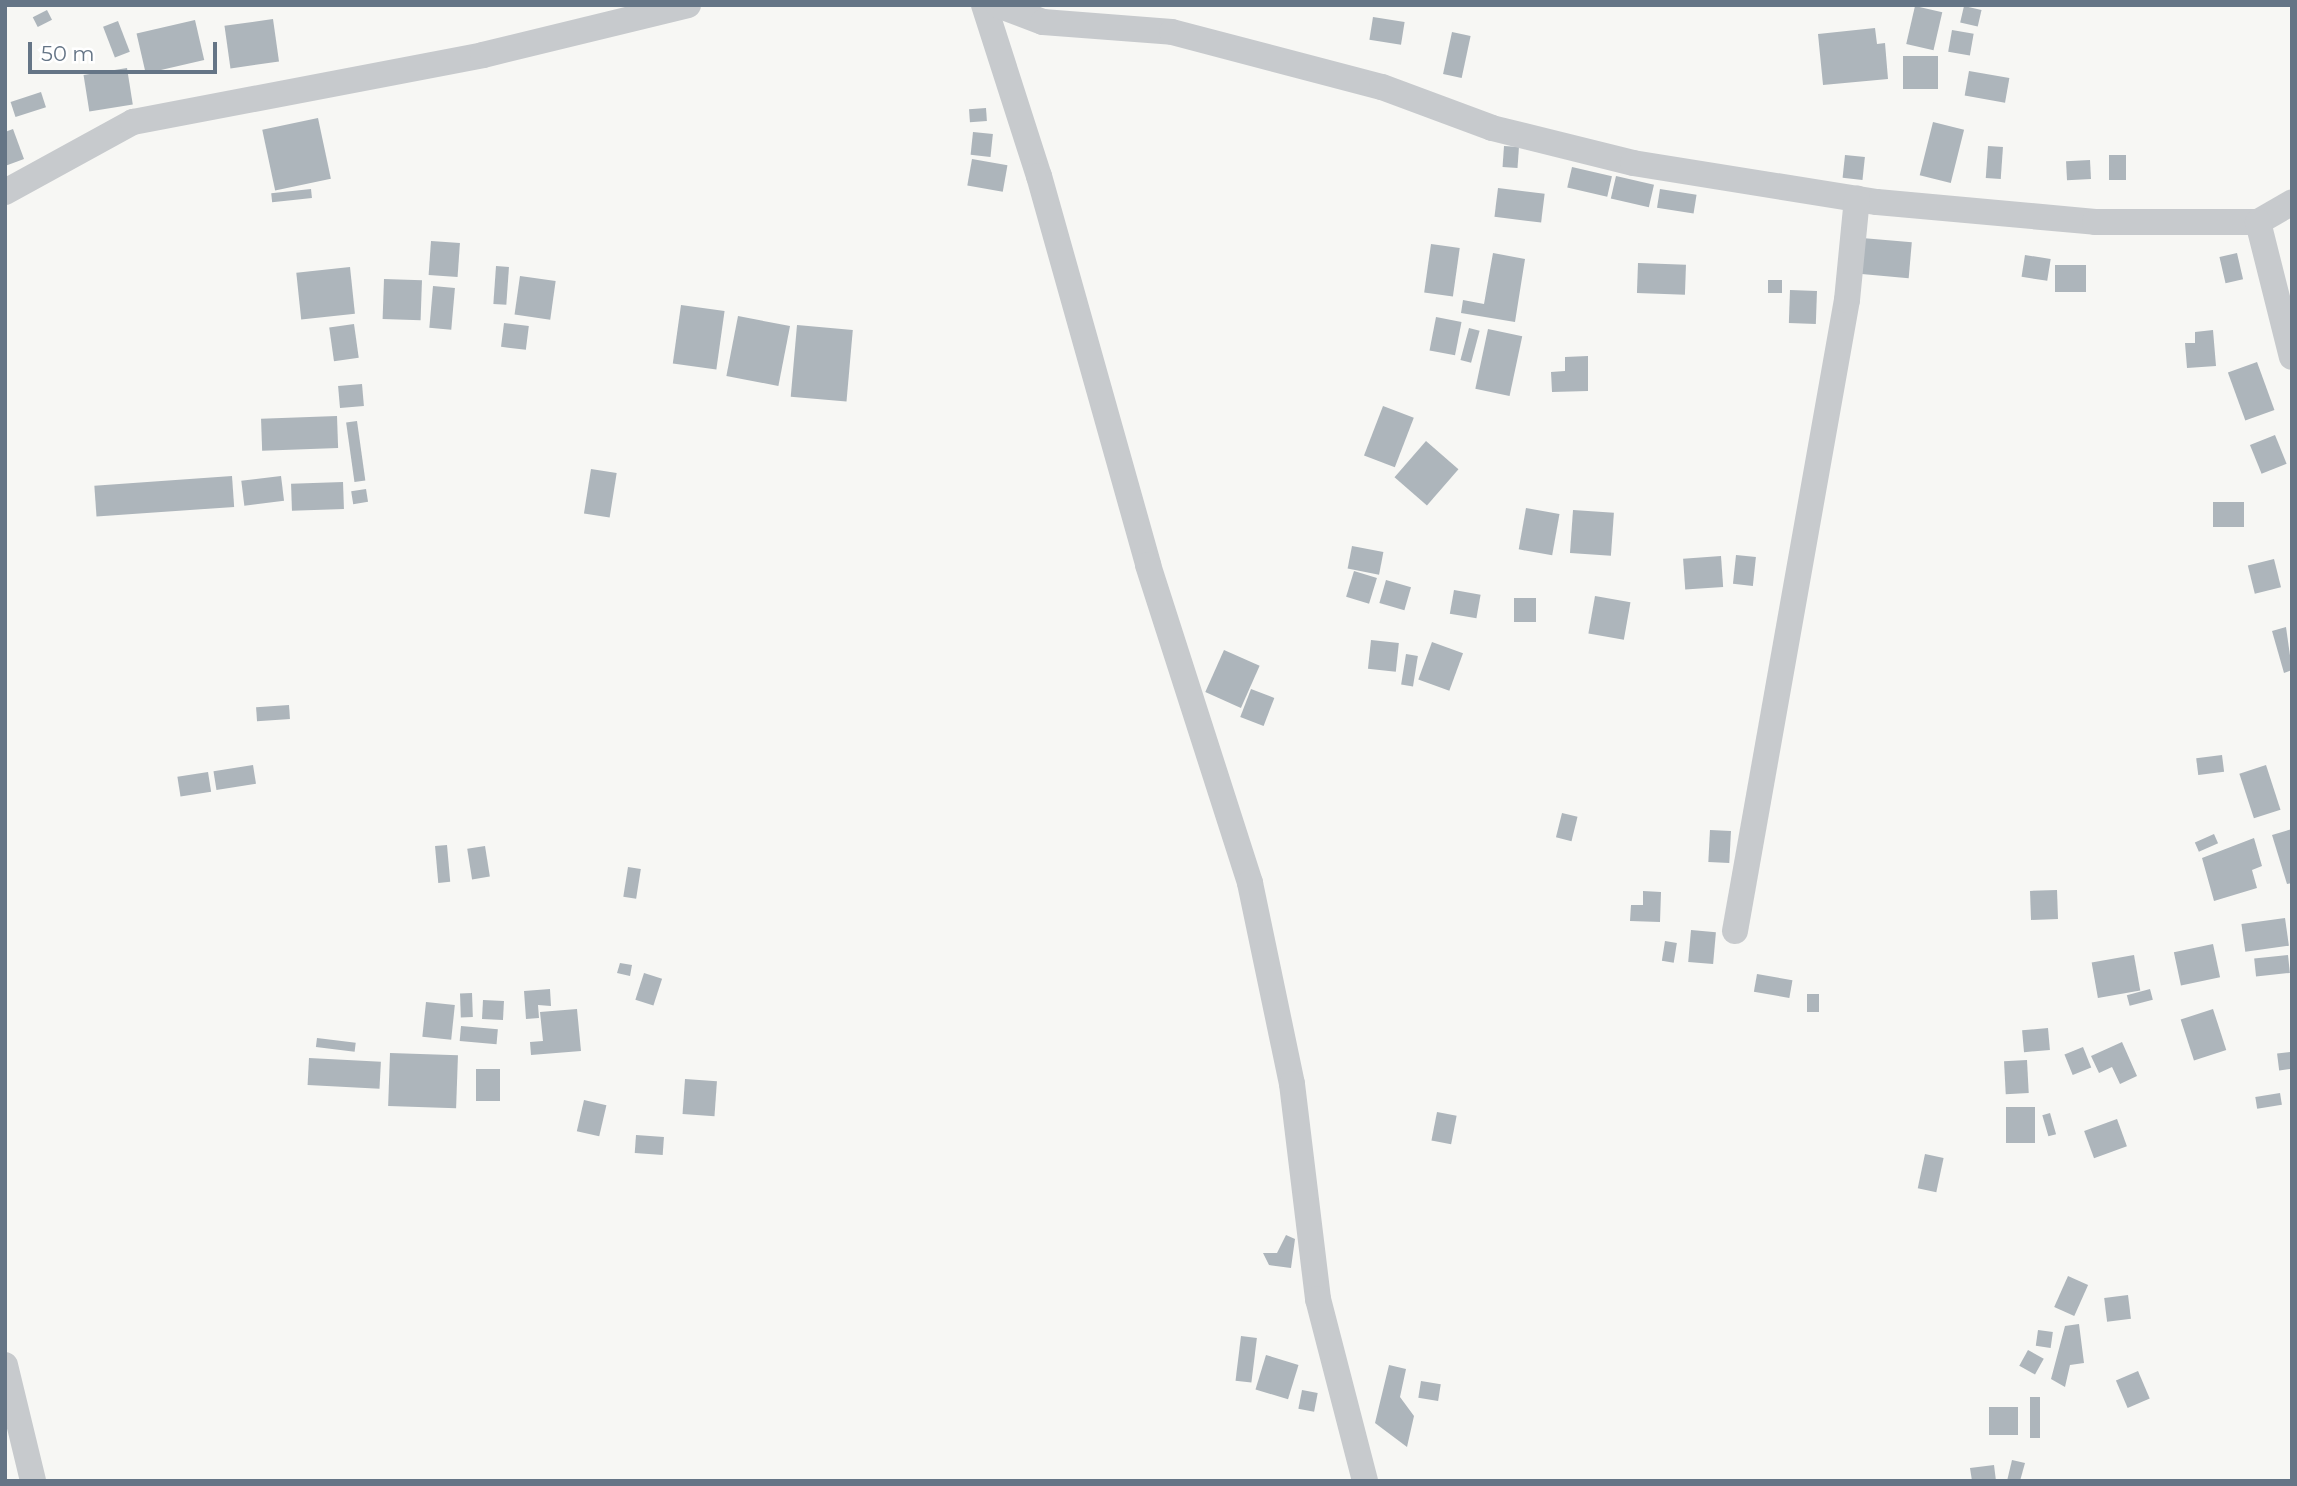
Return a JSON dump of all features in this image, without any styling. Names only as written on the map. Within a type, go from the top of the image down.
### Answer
[{"type":"street","points":[[5,192],[133,122],[483,55],[688,5]]},
{"type":"street","points":[[984,5],[1047,202],[1148,565],[1250,883],[1292,1084],[1318,1299],[1365,1481]]},
{"type":"street","points":[[998,5],[1043,22],[1172,32],[1382,86],[1492,128],[1633,163],[1857,198],[2095,222],[2258,222],[2292,202]]},
{"type":"street","points":[[1735,931],[1844,314],[1857,198]]},
{"type":"street","points":[[2258,222],[2292,357]]},
{"type":"street","points":[[5,1365],[33,1481]]},
{"type":"building","points":[[1915,6],[1942,12],[1934,50],[1906,44]]},
{"type":"building","points":[[1964,6],[1982,10],[1978,27],[1960,23]]},
{"type":"building","points":[[47,10],[52,20],[38,27],[33,17]]},
{"type":"building","points":[[1373,17],[1405,22],[1401,45],[1369,40]]},
{"type":"building","points":[[273,19],[279,62],[230,68],[224,26]]},
{"type":"building","points":[[195,20],[204,60],[146,73],[137,33]]},
{"type":"building","points":[[118,21],[130,52],[115,58],[103,27]]},
{"type":"building","points":[[1875,28],[1877,44],[1885,43],[1888,79],[1823,85],[1818,34]]},
{"type":"building","points":[[1952,30],[1974,34],[1970,55],[1948,52]]},
{"type":"building","points":[[1452,32],[1471,36],[1462,78],[1443,74]]},
{"type":"building","points":[[1903,56],[1938,56],[1938,89],[1903,89]]},
{"type":"building","points":[[127,68],[133,105],[89,111],[84,75]]},
{"type":"building","points":[[1969,71],[2009,78],[2005,103],[1965,96]]},
{"type":"building","points":[[41,92],[46,107],[16,117],[11,102]]},
{"type":"building","points":[[986,108],[987,121],[970,122],[969,109]]},
{"type":"building","points":[[318,118],[331,179],[275,190],[262,130]]},
{"type":"building","points":[[1933,122],[1964,130],[1951,183],[1920,175]]},
{"type":"building","points":[[13,129],[24,159],[5,166],[5,132]]},
{"type":"building","points":[[973,132],[993,134],[990,157],[971,155]]},
{"type":"building","points":[[1504,146],[1519,147],[1517,168],[1503,167]]},
{"type":"building","points":[[1988,146],[2003,147],[2001,179],[1986,178]]},
{"type":"building","points":[[1845,155],[1865,157],[1862,180],[1843,178]]},
{"type":"building","points":[[2109,155],[2126,155],[2126,180],[2109,180]]},
{"type":"building","points":[[972,159],[1007,165],[1003,192],[967,186]]},
{"type":"building","points":[[2090,160],[2091,179],[2067,180],[2066,161]]},
{"type":"building","points":[[1572,167],[1612,176],[1607,197],[1567,187]]},
{"type":"building","points":[[1616,176],[1654,185],[1649,207],[1611,198]]},
{"type":"building","points":[[1498,188],[1545,194],[1541,223],[1494,217]]},
{"type":"building","points":[[311,189],[312,198],[272,202],[271,193]]},
{"type":"building","points":[[1660,189],[1697,195],[1694,214],[1657,208]]},
{"type":"building","points":[[1862,238],[1912,242],[1909,278],[1859,274]]},
{"type":"building","points":[[431,241],[460,243],[458,277],[429,275]]},
{"type":"building","points":[[1431,244],[1460,248],[1453,297],[1424,293]]},
{"type":"building","points":[[1493,253],[1525,259],[1515,322],[1461,313],[1463,300],[1484,304]]},
{"type":"building","points":[[2237,253],[2243,279],[2226,283],[2219,257]]},
{"type":"building","points":[[2025,255],[2051,259],[2047,281],[2022,277]]},
{"type":"building","points":[[1638,263],[1686,265],[1685,295],[1637,293]]},
{"type":"building","points":[[2055,265],[2086,265],[2086,292],[2055,292]]},
{"type":"building","points":[[496,266],[509,267],[506,305],[493,304]]},
{"type":"building","points":[[350,267],[355,314],[301,319],[296,273]]},
{"type":"building","points":[[520,276],[556,281],[550,320],[515,315]]},
{"type":"building","points":[[384,279],[422,280],[421,320],[383,319]]},
{"type":"building","points":[[1768,280],[1782,280],[1782,293],[1768,293]]},
{"type":"building","points":[[433,286],[455,288],[451,330],[429,328]]},
{"type":"building","points":[[1790,290],[1817,291],[1816,324],[1789,323]]},
{"type":"building","points":[[681,305],[725,311],[716,370],[673,363]]},
{"type":"building","points":[[738,316],[790,326],[778,386],[726,376]]},
{"type":"building","points":[[1436,317],[1462,322],[1455,355],[1430,350]]},
{"type":"building","points":[[504,323],[529,326],[526,350],[501,347]]},
{"type":"building","points":[[354,324],[359,358],[334,361],[329,327]]},
{"type":"building","points":[[797,325],[853,330],[847,402],[791,397]]},
{"type":"building","points":[[1469,328],[1480,331],[1471,363],[1460,360]]},
{"type":"building","points":[[1488,329],[1522,336],[1510,396],[1475,389]]},
{"type":"building","points":[[2213,330],[2216,366],[2187,368],[2185,343],[2195,343],[2195,332]]},
{"type":"building","points":[[1588,356],[1588,391],[1552,392],[1551,372],[1565,371],[1565,357]]},
{"type":"building","points":[[2257,362],[2274,410],[2245,421],[2228,373]]},
{"type":"building","points":[[362,384],[364,406],[340,408],[338,386]]},
{"type":"building","points":[[1383,406],[1414,418],[1395,467],[1364,455]]},
{"type":"building","points":[[337,416],[338,448],[262,451],[261,419]]},
{"type":"building","points":[[357,421],[365,480],[354,482],[346,423]]},
{"type":"building","points":[[2275,435],[2287,464],[2262,474],[2250,445]]},
{"type":"building","points":[[1426,441],[1458,469],[1427,505],[1395,477]]},
{"type":"building","points":[[591,469],[617,473],[610,518],[584,513]]},
{"type":"building","points":[[232,476],[234,507],[96,517],[94,486]]},
{"type":"building","points":[[281,476],[284,501],[244,506],[241,481]]},
{"type":"building","points":[[343,482],[344,509],[292,511],[291,484]]},
{"type":"building","points":[[366,489],[368,502],[353,504],[351,491]]},
{"type":"building","points":[[2213,502],[2244,502],[2244,527],[2213,527]]},
{"type":"building","points":[[1526,508],[1559,514],[1552,555],[1519,549]]},
{"type":"building","points":[[1573,510],[1614,513],[1611,556],[1570,553]]},
{"type":"building","points":[[1352,546],[1383,552],[1379,575],[1348,569]]},
{"type":"building","points":[[1736,555],[1756,557],[1753,586],[1733,584]]},
{"type":"building","points":[[1721,556],[1723,587],[1685,590],[1683,559]]},
{"type":"building","points":[[2274,559],[2281,587],[2255,594],[2248,566]]},
{"type":"building","points":[[1354,571],[1377,578],[1369,604],[1346,597]]},
{"type":"building","points":[[1386,580],[1411,587],[1404,610],[1379,603]]},
{"type":"building","points":[[1454,590],[1481,595],[1476,618],[1450,614]]},
{"type":"building","points":[[1595,596],[1630,602],[1624,640],[1588,633]]},
{"type":"building","points":[[1514,598],[1536,598],[1536,622],[1514,622]]},
{"type":"building","points":[[2286,627],[2292,670],[2284,673],[2272,631]]},
{"type":"building","points":[[1371,640],[1399,643],[1396,672],[1368,669]]},
{"type":"building","points":[[1432,642],[1463,653],[1449,691],[1418,680]]},
{"type":"building","points":[[1224,650],[1260,666],[1241,708],[1205,692]]},
{"type":"building","points":[[1406,654],[1418,656],[1413,686],[1401,685]]},
{"type":"building","points":[[1251,689],[1274,698],[1264,726],[1240,717]]},
{"type":"building","points":[[289,705],[290,719],[257,721],[256,707]]},
{"type":"building","points":[[2222,755],[2224,772],[2198,775],[2196,758]]},
{"type":"building","points":[[253,765],[256,784],[216,790],[213,771]]},
{"type":"building","points":[[2266,765],[2281,810],[2254,818],[2239,774]]},
{"type":"building","points":[[208,772],[211,792],[181,797],[177,777]]},
{"type":"building","points":[[1562,813],[1578,817],[1571,841],[1556,837]]},
{"type":"building","points":[[2292,829],[2292,883],[2287,884],[2272,835]]},
{"type":"building","points":[[1710,830],[1731,831],[1729,863],[1708,862]]},
{"type":"building","points":[[2214,834],[2218,843],[2199,852],[2195,843]]},
{"type":"building","points":[[2254,838],[2262,866],[2252,870],[2257,888],[2214,901],[2202,858]]},
{"type":"building","points":[[447,845],[450,882],[438,883],[435,846]]},
{"type":"building","points":[[485,846],[490,877],[472,879],[467,849]]},
{"type":"building","points":[[628,867],[641,869],[636,899],[623,897]]},
{"type":"building","points":[[2057,890],[2058,919],[2031,920],[2030,891]]},
{"type":"building","points":[[1643,891],[1661,892],[1660,922],[1630,921],[1631,905],[1643,905]]},
{"type":"building","points":[[2285,918],[2289,946],[2245,952],[2241,924]]},
{"type":"building","points":[[1691,930],[1716,932],[1713,964],[1688,962]]},
{"type":"building","points":[[1665,941],[1677,943],[1674,963],[1662,961]]},
{"type":"building","points":[[2213,944],[2220,977],[2181,986],[2174,952]]},
{"type":"building","points":[[2134,955],[2140,990],[2098,998],[2092,962]]},
{"type":"building","points":[[2288,955],[2290,973],[2256,976],[2254,959]]},
{"type":"building","points":[[620,963],[632,965],[630,976],[617,973]]},
{"type":"building","points":[[644,973],[662,979],[653,1006],[635,1000]]},
{"type":"building","points":[[1757,974],[1792,980],[1789,998],[1754,992]]},
{"type":"building","points":[[550,989],[551,1006],[538,1005],[539,1018],[526,1019],[524,991]]},
{"type":"building","points":[[2150,989],[2153,1000],[2130,1006],[2127,995]]},
{"type":"building","points":[[460,993],[472,993],[473,1017],[461,1017]]},
{"type":"building","points":[[1807,994],[1819,994],[1819,1012],[1807,1012]]},
{"type":"building","points":[[483,1000],[504,1001],[503,1020],[482,1019]]},
{"type":"building","points":[[426,1002],[455,1005],[451,1040],[422,1037]]},
{"type":"building","points":[[577,1009],[581,1051],[531,1055],[530,1042],[543,1041],[540,1012]]},
{"type":"building","points":[[2213,1009],[2226,1050],[2194,1060],[2181,1020]]},
{"type":"building","points":[[461,1026],[498,1029],[497,1044],[460,1041]]},
{"type":"building","points":[[2048,1028],[2050,1050],[2024,1052],[2022,1030]]},
{"type":"building","points":[[317,1038],[356,1043],[355,1052],[316,1047]]},
{"type":"building","points":[[2122,1042],[2137,1076],[2120,1084],[2112,1067],[2099,1073],[2091,1056]]},
{"type":"building","points":[[2083,1047],[2091,1067],[2073,1075],[2064,1054]]},
{"type":"building","points":[[2290,1052],[2292,1069],[2279,1070],[2277,1054]]},
{"type":"building","points":[[390,1053],[458,1055],[456,1108],[388,1106]]},
{"type":"building","points":[[309,1058],[381,1062],[379,1089],[308,1085]]},
{"type":"building","points":[[2027,1060],[2029,1093],[2006,1094],[2004,1061]]},
{"type":"building","points":[[476,1069],[500,1069],[500,1101],[476,1101]]},
{"type":"building","points":[[685,1079],[717,1081],[714,1116],[683,1114]]},
{"type":"building","points":[[2280,1093],[2282,1105],[2257,1109],[2255,1097]]},
{"type":"building","points":[[584,1100],[606,1105],[599,1136],[577,1131]]},
{"type":"building","points":[[2006,1107],[2035,1107],[2035,1143],[2006,1143]]},
{"type":"building","points":[[1437,1112],[1457,1116],[1451,1144],[1431,1140]]},
{"type":"building","points":[[2050,1113],[2056,1134],[2048,1136],[2042,1115]]},
{"type":"building","points":[[2117,1119],[2127,1146],[2094,1158],[2084,1131]]},
{"type":"building","points":[[636,1135],[664,1137],[663,1155],[635,1153]]},
{"type":"building","points":[[1925,1154],[1944,1158],[1936,1192],[1918,1188]]},
{"type":"building","points":[[1286,1235],[1295,1239],[1291,1268],[1269,1265],[1263,1253],[1277,1253]]},
{"type":"building","points":[[2068,1276],[2088,1285],[2074,1316],[2054,1307]]},
{"type":"building","points":[[2128,1295],[2131,1319],[2107,1322],[2104,1298]]},
{"type":"building","points":[[2079,1324],[2084,1363],[2070,1365],[2065,1387],[2051,1379],[2065,1326]]},
{"type":"building","points":[[2038,1330],[2053,1332],[2051,1348],[2036,1346]]},
{"type":"building","points":[[1241,1336],[1257,1338],[1251,1383],[1236,1381]]},
{"type":"building","points":[[2028,1350],[2044,1359],[2035,1374],[2019,1366]]},
{"type":"building","points":[[1266,1355],[1299,1365],[1288,1399],[1255,1389]]},
{"type":"building","points":[[1389,1365],[1406,1369],[1400,1397],[1414,1416],[1407,1447],[1375,1423]]},
{"type":"building","points":[[2138,1371],[2150,1399],[2128,1408],[2116,1380]]},
{"type":"building","points":[[1421,1381],[1441,1384],[1438,1401],[1418,1398]]},
{"type":"building","points":[[1302,1390],[1318,1393],[1314,1412],[1298,1409]]},
{"type":"building","points":[[2030,1397],[2040,1397],[2040,1438],[2030,1438]]},
{"type":"building","points":[[1989,1407],[2018,1407],[2018,1435],[1989,1435]]},
{"type":"building","points":[[2012,1460],[2025,1463],[2020,1481],[2007,1481]]},
{"type":"building","points":[[1994,1465],[1996,1481],[1972,1481],[1970,1468]]}]
